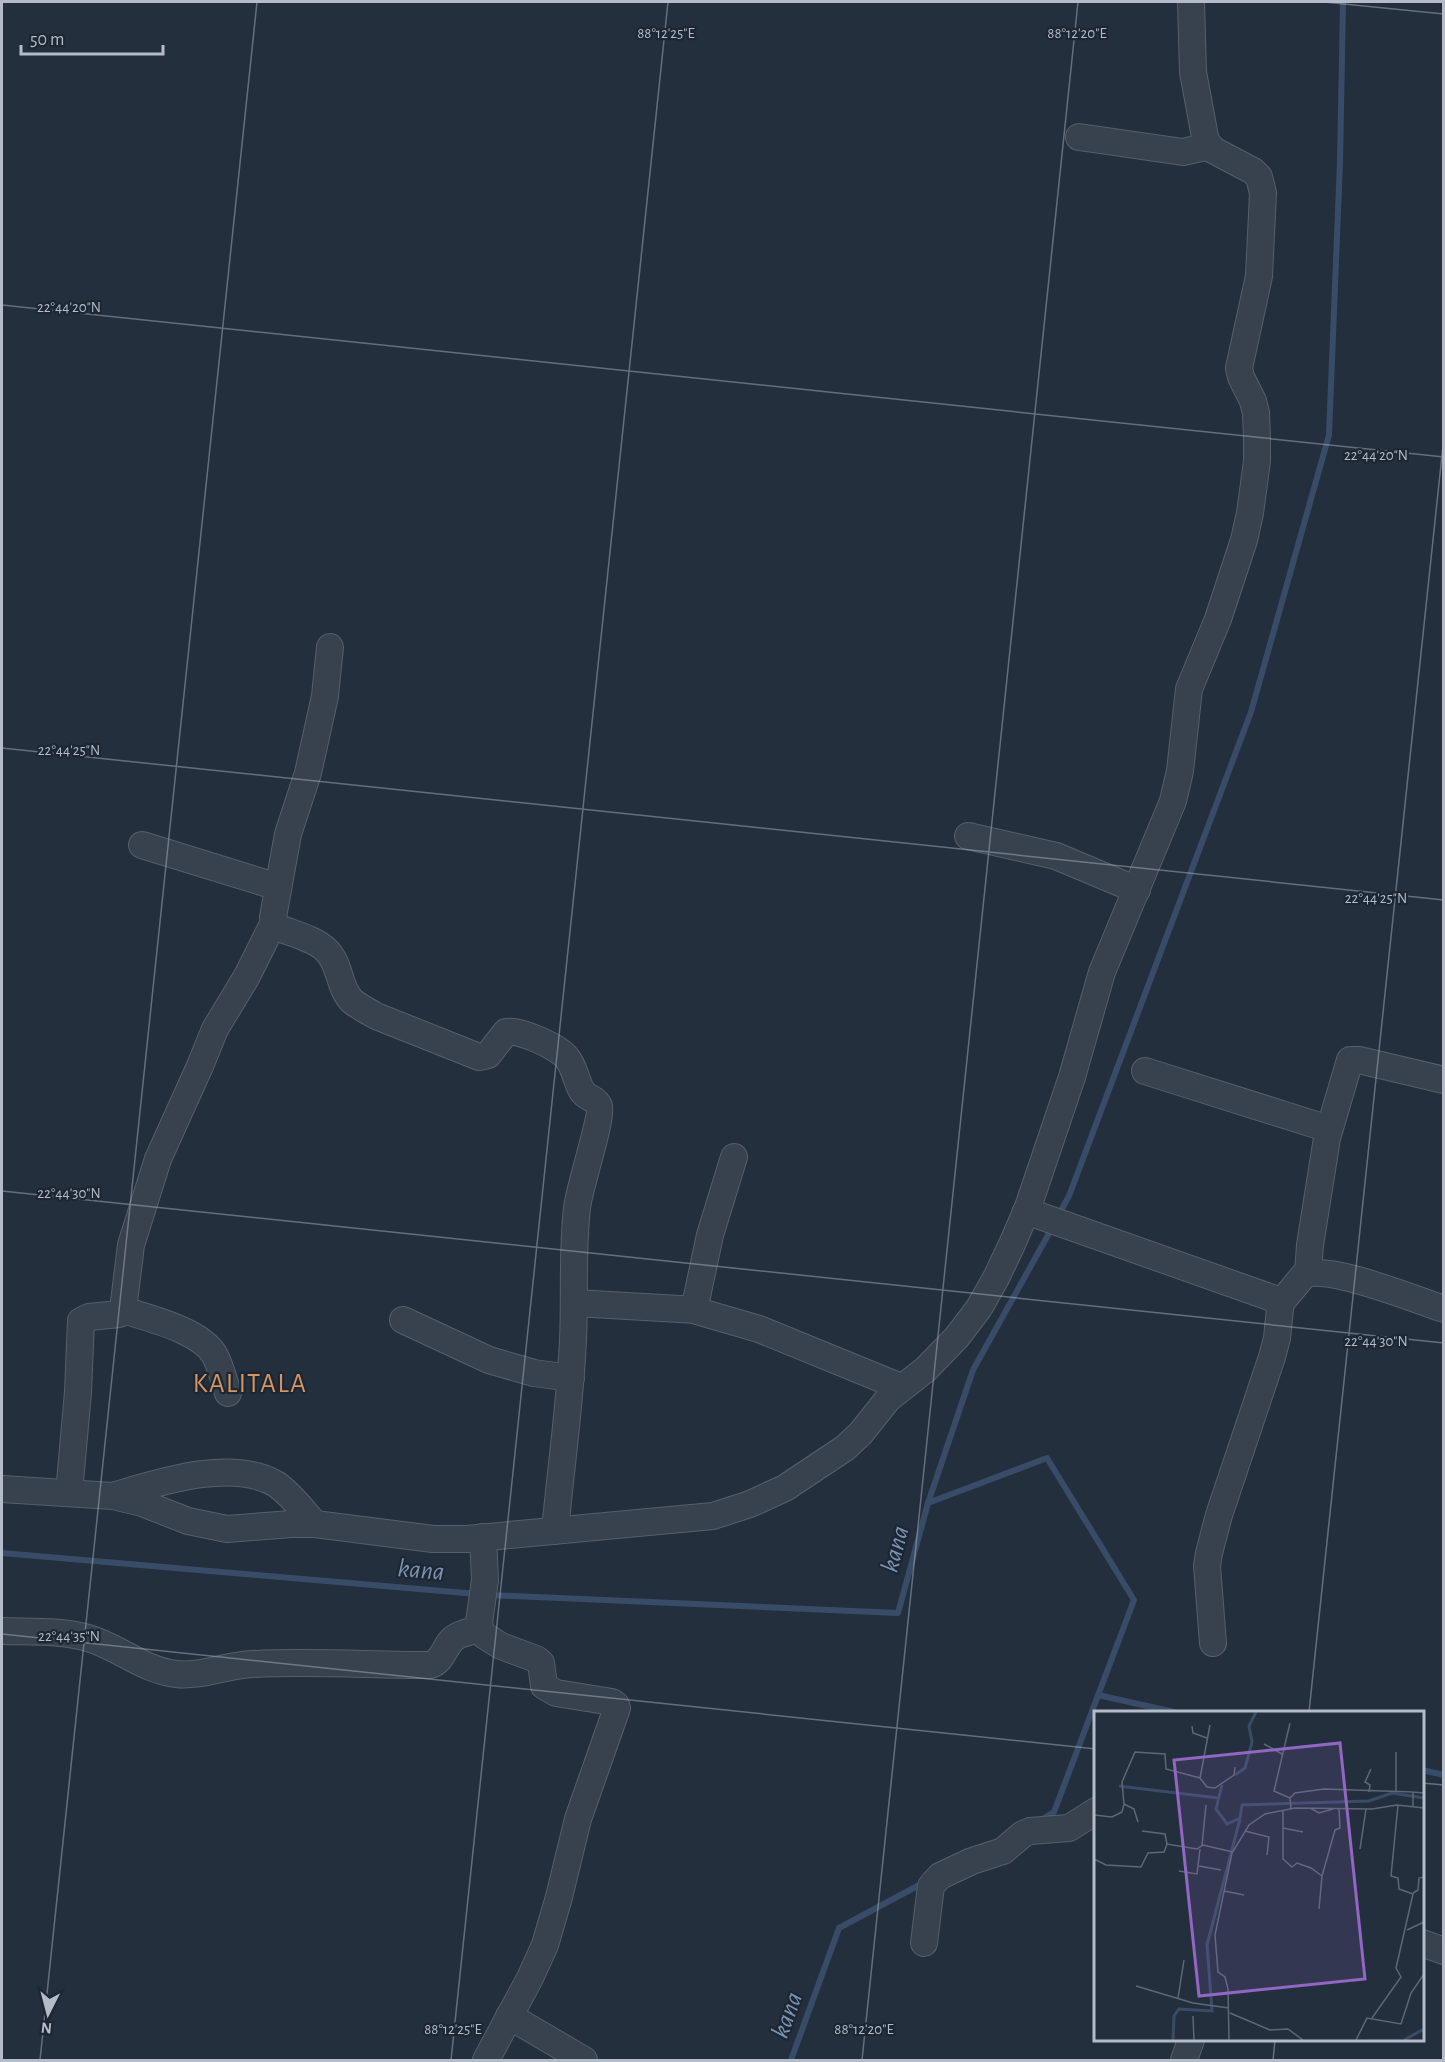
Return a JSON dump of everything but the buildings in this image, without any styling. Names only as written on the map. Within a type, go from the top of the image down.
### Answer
[{"type":"street","points":[[2,1489],[113,1496],[142,1503],[188,1521],[227,1529],[315,1524],[433,1539],[483,1537],[713,1516],[750,1504],[785,1488],[838,1453],[861,1433],[888,1399],[935,1361],[979,1308],[996,1278],[1026,1211],[1072,1077],[1102,972],[1168,816],[1178,785],[1189,689],[1218,619],[1244,540],[1250,513],[1257,461],[1256,413],[1239,368],[1259,276],[1263,193],[1259,177],[1253,171],[1222,155],[1210,146],[1205,136],[1197,101],[1191,2]]},
{"type":"street","points":[[1079,137],[1183,152],[1210,146]]},
{"type":"street","points":[[69,1493],[78,1392],[81,1321],[89,1317],[119,1314],[123,1310],[131,1245],[158,1159],[215,1029],[247,976],[274,922],[288,834],[308,773],[325,696],[330,647]]},
{"type":"street","points":[[968,836],[1056,856],[1137,890]]},
{"type":"street","points":[[142,845],[278,887]]},
{"type":"street","points":[[274,922],[279,928],[328,951],[334,958],[350,999],[376,1016],[479,1057],[488,1055],[506,1032],[512,1031],[528,1036],[561,1052],[568,1059],[583,1093],[598,1103],[600,1112],[578,1195],[571,1378],[555,1531]]},
{"type":"street","points":[[1308,1273],[1310,1245],[1329,1129],[1350,1060],[1359,1060],[1443,1080]]},
{"type":"street","points":[[1145,1071],[1329,1129]]},
{"type":"street","points":[[697,1310],[695,1306],[710,1235],[734,1157]]},
{"type":"street","points":[[1026,1211],[1281,1299],[1287,1297],[1300,1279],[1308,1273],[1327,1273],[1373,1285],[1443,1309]]},
{"type":"street","points":[[1213,1643],[1207,1566],[1209,1553],[1219,1515],[1272,1357],[1277,1338],[1281,1299]]},
{"type":"street","points":[[575,1303],[697,1310],[759,1329],[901,1387]]},
{"type":"street","points":[[123,1310],[167,1325],[207,1346],[213,1353],[228,1393]]},
{"type":"street","points":[[403,1320],[500,1364],[534,1373],[571,1378]]},
{"type":"street","points":[[113,1496],[178,1479],[221,1473],[246,1473],[276,1484],[315,1524]]},
{"type":"street","points":[[483,1537],[484,1592],[479,1626],[485,1636],[501,1646],[541,1663],[546,1688],[556,1693],[612,1702],[617,1708],[578,1819],[559,1897],[544,1945],[530,1978],[486,2061]]},
{"type":"street","points":[[2,1631],[62,1634],[89,1638],[162,1671],[198,1674],[238,1665],[267,1663],[430,1665],[438,1661],[455,1637],[479,1626]]},
{"type":"street","points":[[924,1943],[932,1886],[937,1879],[972,1861],[1003,1851],[1023,1834],[1030,1831],[1069,1827],[1094,1812]]},
{"type":"street","points":[[1424,1944],[1443,1951]]},
{"type":"street","points":[[509,2016],[584,2061]]},
{"type":"street","points":[[1184,2061],[1191,2041]]},
{"type":"waterway","points":[[1058,1216],[1069,1196],[1251,712],[1329,435],[1340,162],[1343,2]]},
{"type":"waterway","points":[[928,1503],[973,1370],[1052,1228]]},
{"type":"waterway","name":"kana","points":[[490,1595],[898,1613],[928,1503],[1047,1458],[1134,1600],[1054,1812],[1041,1820]]},
{"type":"waterway","name":"kana","points":[[2,1553],[477,1594]]},
{"type":"waterway","points":[[1098,1695],[1170,1711]]},
{"type":"waterway","points":[[1424,1770],[1444,1775]]},
{"type":"waterway","name":"kana","points":[[791,2060],[839,1928],[923,1883]]},
{"type":"district","name":"KALITALA","points":[[250,1383]]}]
